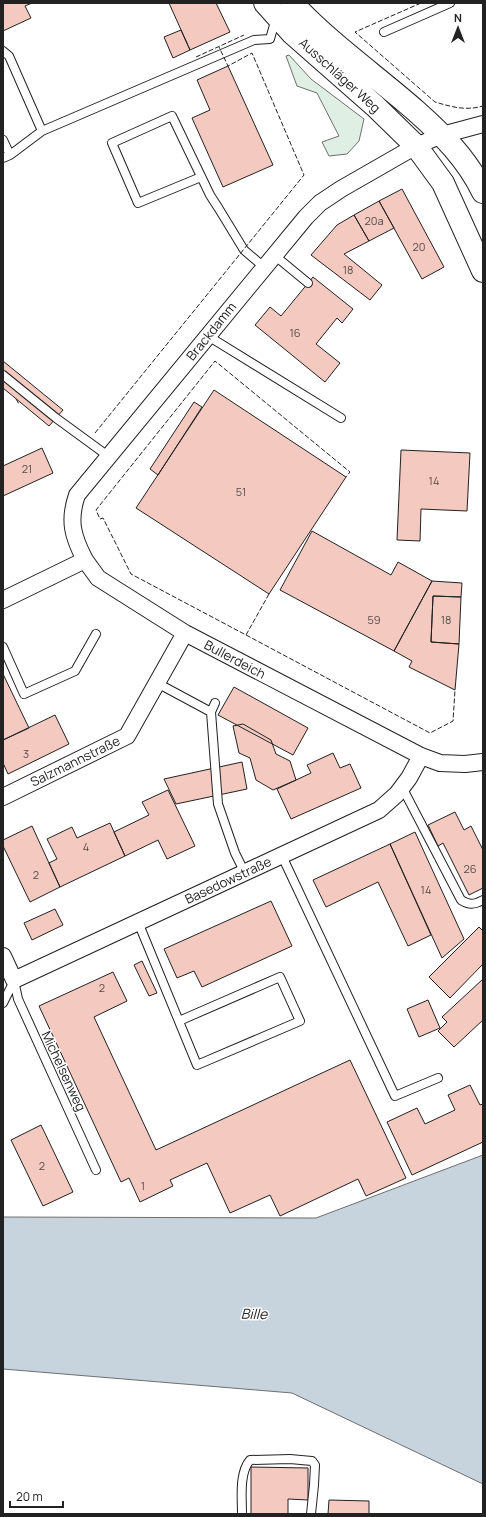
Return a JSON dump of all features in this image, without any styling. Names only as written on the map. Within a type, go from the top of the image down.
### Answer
[{"type":"main road","name":"Ausschläger Weg","points":[[278,7],[315,27],[388,86],[442,135],[468,166],[483,192]]},
{"type":"main road","name":"Ausschläger Weg","points":[[278,7],[292,32],[375,106],[416,146],[443,183],[483,271]]},
{"type":"street","name":"Brackdamm","points":[[85,560],[76,542],[73,530],[73,507],[77,495],[306,217],[320,203],[416,146],[442,135],[483,124]]},
{"type":"street","points":[[3,600],[85,560]]},
{"type":"street","name":"Bullerdeich","points":[[85,560],[98,578],[185,632],[421,756],[440,763],[465,764],[483,762]]},
{"type":"street","name":"Salzmannstraße","points":[[3,797],[127,736],[185,632]]},
{"type":"street","name":"Basedowstraße","points":[[14,980],[379,810],[397,794],[421,756]]},
{"type":"street","points":[[3,956],[14,980]]},
{"type":"lane","points":[[384,32],[450,3]]},
{"type":"lane","points":[[3,140],[6,157],[42,130],[254,40],[270,39],[278,7]]},
{"type":"lane","points":[[3,51],[9,56],[42,130]]},
{"type":"lane","points":[[202,177],[138,203],[112,143],[172,116],[202,177],[210,195],[244,250],[269,261],[308,283]]},
{"type":"lane","points":[[208,336],[341,418]]},
{"type":"lane","points":[[3,375],[56,418],[108,456]]},
{"type":"lane","points":[[3,647],[24,694],[75,671],[96,634]]},
{"type":"lane","points":[[157,683],[211,712]]},
{"type":"lane","points":[[215,703],[211,712],[218,804],[235,854],[245,873]]},
{"type":"lane","points":[[402,787],[461,900],[467,904],[476,904],[483,900]]},
{"type":"lane","points":[[282,856],[396,1096],[438,1078]]},
{"type":"lane","points":[[138,922],[197,1065],[300,1021],[280,977],[179,1021]]},
{"type":"lane","points":[[3,1003],[14,980]]},
{"type":"lane","name":"Michelsenweg","points":[[14,980],[18,999],[96,1170]]},
{"type":"lane","points":[[242,1514],[243,1477],[246,1464],[250,1460],[290,1459],[312,1461],[315,1465],[310,1514]]},
{"type":"green space","points":[[289,55],[311,79],[364,119],[359,141],[347,154],[329,156],[322,142],[339,136],[317,93],[297,86],[286,56]]},
{"type":"water","name":"Bille","points":[[483,1155],[483,1484],[292,1393],[3,1369],[3,1217],[316,1218]]},
{"type":"building","points":[[3,3],[32,3],[25,6],[31,18],[3,31]]},
{"type":"building","points":[[169,3],[216,3],[230,32],[190,50]]},
{"type":"building","points":[[181,30],[190,50],[173,58],[164,37]]},
{"type":"building","points":[[228,66],[273,165],[223,187],[192,118],[210,110],[197,80]]},
{"type":"building","points":[[402,189],[444,267],[422,279],[379,201]]},
{"type":"building","points":[[379,201],[394,228],[369,241],[354,215]]},
{"type":"building","points":[[354,215],[369,241],[344,254],[382,285],[370,300],[311,255],[337,225]]},
{"type":"building","points":[[313,277],[353,309],[342,323],[337,318],[316,344],[340,363],[325,382],[255,325],[270,307],[281,316]]},
{"type":"building","points":[[3,361],[63,410],[49,426],[3,388]]},
{"type":"building","points":[[214,390],[346,477],[269,594],[136,508]]},
{"type":"building","points":[[194,402],[202,407],[158,475],[150,469]]},
{"type":"building","points":[[42,448],[53,473],[3,496],[3,466]]},
{"type":"building","points":[[401,450],[470,453],[467,511],[421,509],[420,541],[397,540]]},
{"type":"building","points":[[312,531],[391,575],[398,562],[432,581],[394,651],[280,590]]},
{"type":"building","points":[[432,581],[462,583],[461,597],[433,596],[431,642],[459,644],[455,690],[409,667],[412,661],[394,651]]},
{"type":"building","points":[[433,596],[461,597],[459,644],[431,642]]},
{"type":"building","points":[[3,674],[29,728],[3,740]]},
{"type":"building","points":[[234,687],[308,728],[293,755],[218,715]]},
{"type":"building","points":[[55,715],[69,744],[8,774],[3,763],[3,740]]},
{"type":"building","points":[[243,724],[271,740],[276,754],[290,761],[296,780],[273,790],[256,780],[250,758],[239,753],[233,726]]},
{"type":"building","points":[[333,753],[340,768],[350,764],[361,788],[291,819],[277,789],[311,773],[307,765]]},
{"type":"building","points":[[242,762],[247,789],[176,804],[164,779]]},
{"type":"building","points":[[168,790],[195,846],[167,859],[158,840],[125,856],[114,832],[149,815],[142,802]]},
{"type":"building","points":[[455,812],[464,830],[471,826],[483,850],[483,888],[469,895],[443,843],[438,846],[428,825]]},
{"type":"building","points":[[110,823],[125,856],[60,887],[49,863],[57,859],[47,839],[72,827],[77,838]]},
{"type":"building","points":[[32,826],[60,887],[30,902],[3,846],[3,840]]},
{"type":"building","points":[[415,832],[464,939],[442,958],[390,844]]},
{"type":"building","points":[[390,844],[431,935],[408,946],[378,882],[326,907],[313,880]]},
{"type":"building","points":[[271,901],[292,946],[202,987],[194,971],[177,978],[164,949]]},
{"type":"building","points":[[55,909],[63,925],[32,940],[24,923]]},
{"type":"building","points":[[479,927],[483,931],[483,964],[450,998],[429,977]]},
{"type":"building","points":[[142,961],[157,993],[149,996],[134,965]]},
{"type":"building","points":[[113,972],[127,1001],[94,1017],[156,1150],[350,1060],[406,1178],[366,1196],[358,1179],[280,1216],[270,1195],[230,1213],[207,1163],[170,1180],[173,1186],[140,1202],[129,1178],[121,1182],[39,1006]]},
{"type":"building","points":[[483,979],[483,1020],[454,1047],[438,1031],[447,1022],[442,1017]]},
{"type":"building","points":[[428,1000],[440,1028],[419,1037],[407,1009]]},
{"type":"building","points":[[470,1085],[480,1105],[483,1104],[483,1142],[412,1175],[387,1122],[417,1108],[425,1124],[455,1110],[448,1095]]},
{"type":"building","points":[[41,1125],[73,1192],[43,1206],[11,1140]]},
{"type":"building","points":[[251,1467],[308,1468],[308,1500],[288,1499],[288,1514],[251,1514]]},
{"type":"building","points":[[329,1500],[369,1501],[369,1514],[328,1514]]},
{"type":"fence","points":[[421,3],[355,32],[435,102],[453,107],[471,108],[483,106]]},
{"type":"fence","points":[[196,57],[244,35]]},
{"type":"fence","points":[[95,433],[304,175],[252,53],[228,66],[219,47]]},
{"type":"fence","points":[[269,594],[246,635],[131,574],[103,518],[100,519],[96,510],[215,361],[350,472],[346,477]]},
{"type":"fence","points":[[16,399],[19,404]]},
{"type":"fence","points":[[246,635],[430,733],[453,721],[455,690]]}]
